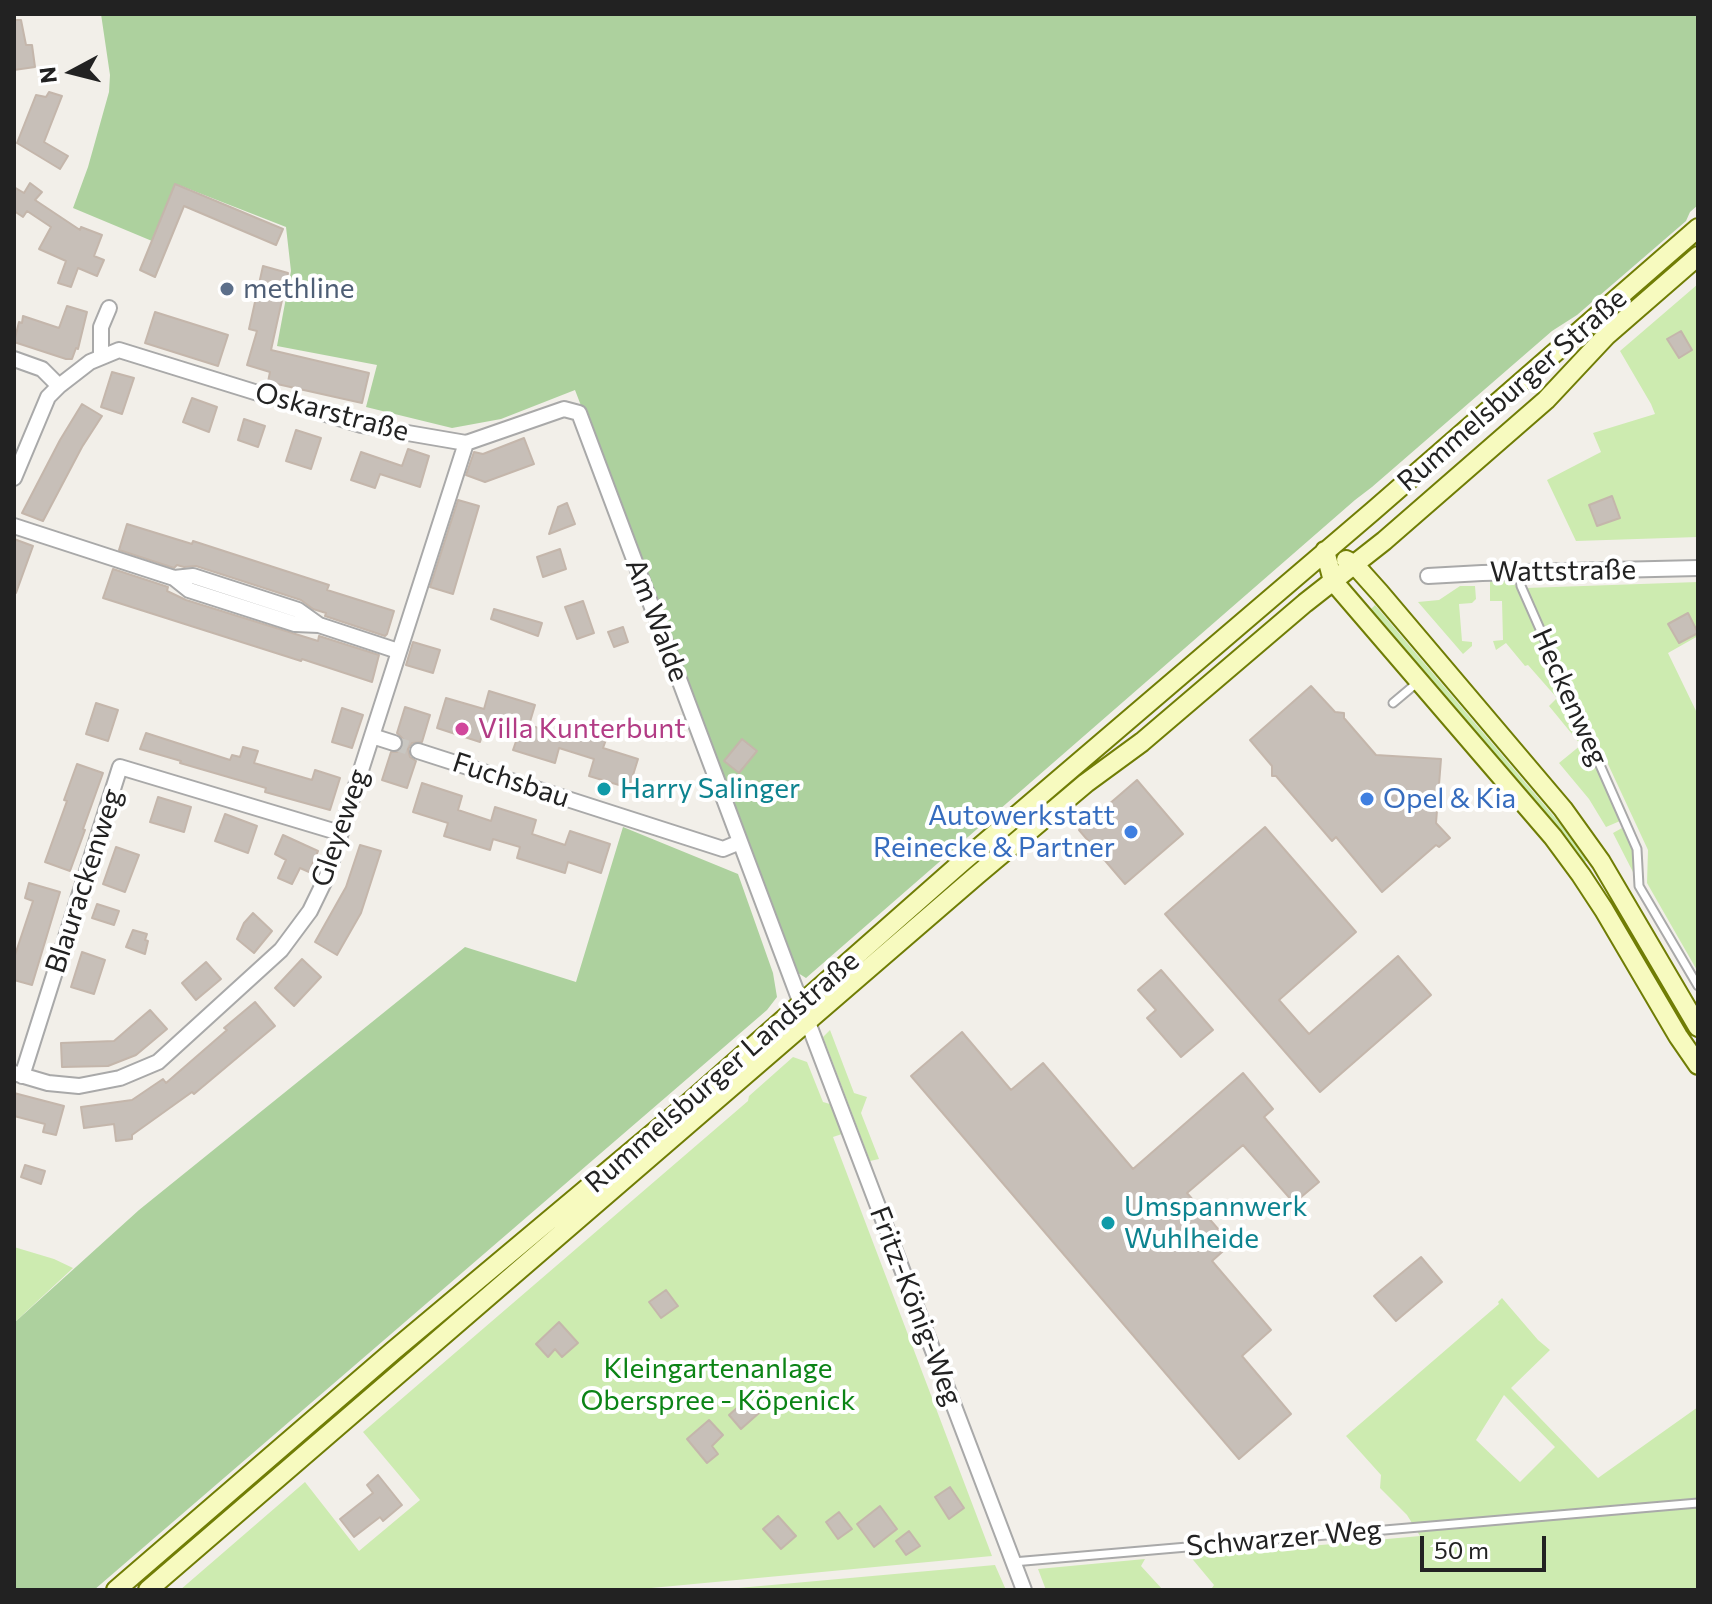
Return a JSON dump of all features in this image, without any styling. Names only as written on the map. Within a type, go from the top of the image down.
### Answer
[{"type":"main road","name":"Rummelsburger Straße","points":[[1325,551],[1698,228]]},
{"type":"main road","name":"Rummelsburger Straße","points":[[1333,581],[1384,541],[1546,400],[1606,336],[1698,256]]},
{"type":"main road","points":[[1325,551],[1354,564],[1563,809],[1601,862],[1698,1027]]},
{"type":"main road","points":[[1325,551],[1333,581],[1527,805],[1581,875],[1698,1065]]},
{"type":"main road","name":"Rummelsburger Landstraße","points":[[148,1590],[804,1013],[973,852],[1325,551]]},
{"type":"main road","name":"Rummelsburger Landstraße","points":[[116,1590],[387,1356],[682,1109],[1086,783],[1142,742],[1333,581]]},
{"type":"street","points":[[14,478],[48,397],[90,362],[101,357],[101,327],[109,308]]},
{"type":"street","name":"Oskarstraße","points":[[101,357],[119,350],[361,425],[466,443],[564,409]]},
{"type":"street","points":[[14,359],[42,369],[59,386]]},
{"type":"street","name":"Am Walde","points":[[564,409],[579,413],[804,1013]]},
{"type":"street","name":"Gleyeweg","points":[[18,1074],[48,1083],[79,1086],[120,1078],[158,1062],[281,950],[310,911],[327,876],[466,443]]},
{"type":"street","points":[[14,526],[174,578],[189,590],[204,595],[295,624],[319,625],[398,651]]},
{"type":"street","name":"Wattstraße","points":[[1428,576],[1698,568]]},
{"type":"street","points":[[372,736],[394,743]]},
{"type":"street","name":"Fuchsbau","points":[[418,751],[723,849],[740,842]]},
{"type":"street","name":"Blaurackenweg","points":[[18,1074],[120,767],[340,833]]},
{"type":"street","name":"Fritz-König-Weg","points":[[804,1013],[1024,1590]]},
{"type":"lane","name":"Heckenweg","points":[[1519,572],[1521,586],[1637,849],[1639,886],[1698,986]]},
{"type":"lane","points":[[1393,703],[1420,680]]},
{"type":"lane","name":"Schwarzer Weg","points":[[1013,1562],[1698,1503]]},
{"type":"green space","points":[[101,14],[1698,14],[1698,205],[1686,221],[1355,500],[806,978],[798,973],[575,390],[501,419],[452,428],[366,407],[377,365],[277,346],[291,271],[286,227],[176,184],[152,241],[73,208],[109,92],[110,75]]},
{"type":"green space","points":[[1698,240],[1698,246],[1610,322],[1607,319]]},
{"type":"green space","points":[[1698,284],[1698,537],[1576,541],[1547,480],[1601,452],[1593,433],[1655,414],[1620,351]]},
{"type":"green space","points":[[1513,580],[1620,821],[1606,827],[1589,799],[1559,763],[1581,745],[1549,706],[1557,698],[1506,643],[1496,650],[1493,641],[1503,640],[1502,601],[1490,601],[1490,581]]},
{"type":"green space","points":[[1698,582],[1698,636],[1668,653],[1698,715],[1698,972],[1647,883],[1648,850],[1526,588]]},
{"type":"green space","points":[[1460,586],[1475,586],[1476,599],[1472,603],[1459,604],[1462,641],[1472,642],[1463,654],[1418,602],[1439,600]]},
{"type":"green space","points":[[1375,605],[1588,860],[1583,863],[1370,610]]},
{"type":"green space","points":[[623,827],[738,874],[773,973],[777,997],[767,1010],[94,1590],[14,1590],[14,1323],[139,1210],[465,947],[576,982]]},
{"type":"green space","points":[[1622,828],[1632,848],[1634,874],[1613,833]]},
{"type":"green space","points":[[830,1030],[854,1093],[867,1097],[861,1113],[879,1159],[870,1161],[823,1037]]},
{"type":"green space","name":"Kleingartenanlage Oberspree - Köpenick","points":[[793,1057],[807,1062],[823,1102],[830,1104],[842,1134],[833,1137],[992,1556],[630,1590],[180,1590],[305,1482],[359,1551],[420,1500],[363,1432],[748,1101],[749,1096]]},
{"type":"green space","points":[[14,1247],[73,1268],[14,1323]]},
{"type":"green space","points":[[1502,1298],[1550,1350],[1511,1388],[1598,1478],[1698,1407],[1698,1590],[1214,1590],[1214,1585],[1189,1555],[1420,1536],[1407,1515],[1380,1488],[1381,1475],[1346,1436]],"holes":[[[1504,1395],[1555,1447],[1520,1482],[1476,1440]]]},
{"type":"green space","points":[[1145,1559],[1141,1566],[1163,1590],[1046,1590],[1038,1569]]},
{"type":"green space","points":[[995,1565],[1006,1590],[716,1590]]},
{"type":"building","points":[[14,20],[21,20],[26,45],[32,45],[35,67],[14,70]]},
{"type":"building","points":[[49,92],[62,96],[44,142],[68,156],[60,169],[17,143],[36,95],[46,97]]},
{"type":"building","points":[[30,183],[42,192],[35,200],[80,230],[81,227],[102,235],[94,256],[104,260],[97,276],[78,268],[71,287],[58,283],[66,261],[39,249],[51,227],[27,211],[23,217],[14,211],[14,187],[24,193]]},
{"type":"building","points":[[175,184],[283,229],[276,245],[184,206],[155,277],[140,270]]},
{"type":"building","points":[[263,266],[288,273],[271,350],[369,373],[362,403],[268,382],[270,372],[247,365],[257,331],[249,329]]},
{"type":"building","points":[[67,306],[87,312],[78,349],[72,359],[14,342],[23,316],[59,328]]},
{"type":"building","points":[[155,312],[228,335],[218,366],[145,343]]},
{"type":"building","points":[[1681,331],[1692,350],[1679,358],[1667,339]]},
{"type":"building","points":[[112,372],[134,378],[122,414],[101,407]]},
{"type":"building","points":[[192,398],[217,407],[209,432],[183,422]]},
{"type":"building","points":[[82,404],[102,416],[43,521],[22,513],[60,440]]},
{"type":"building","points":[[244,419],[265,426],[258,447],[238,440]]},
{"type":"building","points":[[296,430],[321,438],[311,469],[286,461]]},
{"type":"building","points":[[524,438],[534,464],[485,482],[466,475],[474,452],[483,454]]},
{"type":"building","points":[[408,449],[429,456],[420,487],[380,474],[375,488],[351,480],[361,452],[402,466]]},
{"type":"building","points":[[1612,496],[1620,518],[1597,526],[1589,505]]},
{"type":"building","points":[[458,500],[479,506],[453,594],[430,587]]},
{"type":"building","points":[[567,503],[575,524],[549,534],[558,507]]},
{"type":"building","points":[[127,524],[192,544],[193,541],[329,585],[327,590],[394,611],[387,634],[385,636],[325,616],[326,613],[313,609],[301,600],[196,566],[177,565],[174,568],[119,550]]},
{"type":"building","points":[[14,539],[33,546],[16,593],[14,593]]},
{"type":"building","points":[[560,549],[566,569],[543,577],[537,557]]},
{"type":"building","points":[[113,569],[168,587],[167,591],[186,600],[318,641],[319,636],[379,655],[372,682],[103,598]]},
{"type":"building","points":[[583,601],[594,633],[577,639],[565,607]]},
{"type":"building","points":[[494,609],[542,623],[538,636],[491,619]]},
{"type":"building","points":[[1688,613],[1698,633],[1679,643],[1668,624]]},
{"type":"building","points":[[623,627],[628,642],[614,647],[608,632]]},
{"type":"building","points":[[413,642],[440,650],[433,673],[406,665]]},
{"type":"building","name":"Opel & Kia","points":[[1311,686],[1335,712],[1344,713],[1344,718],[1376,755],[1441,759],[1436,823],[1450,838],[1439,847],[1436,845],[1382,892],[1336,837],[1332,841],[1276,776],[1272,776],[1272,766],[1250,740]]},
{"type":"building","points":[[489,691],[535,705],[529,725],[557,734],[560,722],[607,737],[603,748],[638,759],[629,788],[589,776],[594,759],[559,748],[555,763],[513,750],[519,733],[485,723],[480,742],[437,728],[446,698],[484,709]]},
{"type":"building","points":[[96,703],[118,710],[108,741],[86,734]]},
{"type":"building","points":[[405,707],[430,715],[422,742],[412,743],[408,749],[410,757],[416,761],[407,788],[382,780],[391,752],[403,747],[404,740],[397,733]]},
{"type":"building","points":[[342,708],[363,715],[352,748],[332,742]]},
{"type":"building","points":[[146,733],[230,760],[232,755],[240,757],[243,747],[258,751],[254,763],[312,780],[315,770],[340,778],[330,810],[265,792],[266,788],[140,749]]},
{"type":"building","points":[[742,739],[757,751],[739,773],[724,761]]},
{"type":"building","points":[[77,764],[103,773],[70,871],[45,862]]},
{"type":"building","name":"Autowerkstatt Reinecke & Partner","points":[[1137,780],[1183,834],[1125,884],[1079,830]]},
{"type":"building","points":[[422,783],[462,796],[458,810],[491,821],[495,807],[536,820],[532,834],[565,845],[570,831],[610,844],[601,873],[568,862],[565,873],[517,858],[520,847],[493,839],[490,850],[444,836],[448,823],[413,812]]},
{"type":"building","points":[[158,797],[191,807],[184,832],[150,822]]},
{"type":"building","points":[[225,814],[257,826],[248,853],[215,841]]},
{"type":"building","points":[[1265,827],[1356,932],[1279,1000],[1309,1034],[1398,956],[1431,995],[1320,1092],[1165,914]]},
{"type":"building","points":[[283,835],[318,851],[309,872],[300,868],[292,884],[278,878],[286,860],[275,854]]},
{"type":"building","points":[[360,845],[381,851],[361,913],[337,955],[315,942],[346,887]]},
{"type":"building","points":[[116,847],[139,855],[125,892],[103,884]]},
{"type":"building","points":[[29,883],[60,892],[32,985],[14,980],[14,958],[33,901],[25,898]]},
{"type":"building","points":[[97,904],[119,911],[114,925],[92,918]]},
{"type":"building","points":[[253,913],[272,931],[254,953],[237,939],[244,923]]},
{"type":"building","points":[[133,930],[147,934],[145,954],[126,947]]},
{"type":"building","points":[[82,952],[105,960],[94,994],[71,987]]},
{"type":"building","points":[[302,959],[321,977],[294,1006],[275,988]]},
{"type":"building","points":[[206,962],[221,979],[196,1000],[182,983]]},
{"type":"building","points":[[1161,970],[1213,1030],[1181,1057],[1147,1018],[1156,1010],[1138,990]]},
{"type":"building","points":[[255,1002],[275,1026],[194,1094],[192,1092],[132,1135],[132,1139],[116,1141],[114,1124],[84,1128],[81,1107],[132,1100],[163,1079],[166,1083]]},
{"type":"building","points":[[150,1010],[167,1029],[136,1055],[108,1066],[62,1067],[61,1043],[114,1041]]},
{"type":"building","name":"Umspannwerk Wuhlheide","points":[[962,1032],[1011,1090],[1043,1063],[1133,1169],[1243,1073],[1273,1109],[1264,1117],[1319,1182],[1294,1203],[1243,1145],[1187,1193],[1231,1244],[1212,1261],[1271,1330],[1242,1356],[1291,1414],[1239,1459],[911,1076]]},
{"type":"building","points":[[14,1093],[64,1106],[56,1135],[43,1132],[45,1124],[14,1116]]},
{"type":"building","points":[[25,1165],[45,1171],[41,1184],[21,1177]]},
{"type":"building","points":[[1421,1257],[1442,1282],[1396,1321],[1374,1296]]},
{"type":"building","points":[[666,1290],[678,1306],[661,1318],[649,1302]]},
{"type":"building","points":[[559,1322],[578,1343],[562,1357],[555,1349],[548,1357],[536,1344]]},
{"type":"building","points":[[747,1399],[759,1413],[741,1429],[729,1415]]},
{"type":"building","points":[[709,1420],[723,1435],[712,1446],[718,1454],[707,1463],[687,1439]]},
{"type":"building","points":[[378,1475],[402,1505],[383,1521],[380,1517],[354,1537],[340,1519],[373,1493],[367,1485]]},
{"type":"building","points":[[950,1487],[964,1508],[949,1519],[935,1497]]},
{"type":"building","points":[[880,1506],[897,1529],[874,1547],[857,1524]]},
{"type":"building","points":[[839,1512],[852,1529],[838,1539],[826,1522]]},
{"type":"building","points":[[778,1516],[796,1536],[781,1549],[763,1529]]},
{"type":"building","points":[[909,1531],[920,1546],[906,1555],[896,1541]]},
{"type":"tunnel","points":[[394,743],[418,751]]},
{"type":"place","name":"methline","points":[[227,289]]},
{"type":"place","name":"Villa Kunterbunt","points":[[462,729]]},
{"type":"place","name":"Harry Salinger","points":[[604,789]]},
{"type":"place","name":"Opel & Kia","points":[[1367,799]]},
{"type":"place","name":"Autowerkstatt Reinecke & Partner","points":[[1131,832]]},
{"type":"place","name":"Umspannwerk Wuhlheide","points":[[1108,1223]]}]
